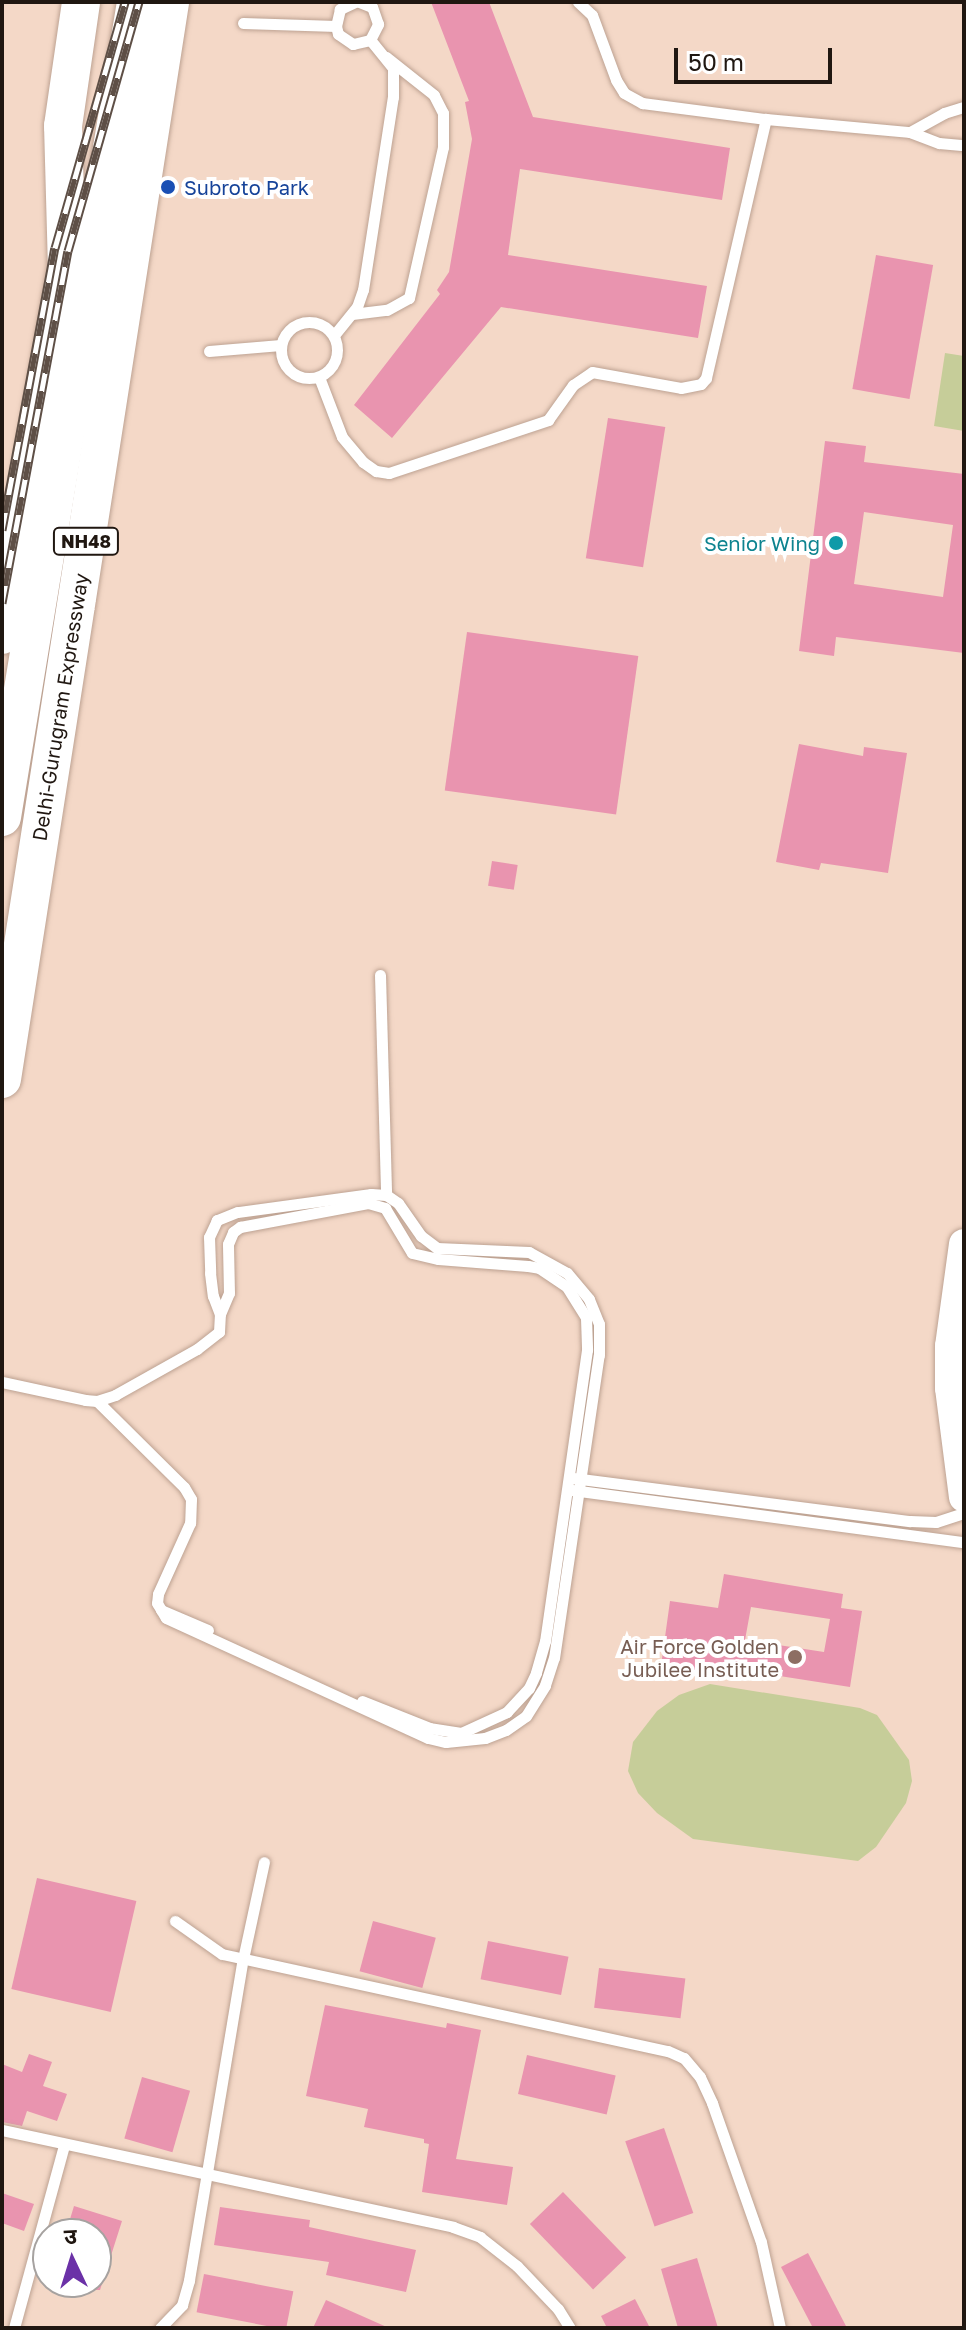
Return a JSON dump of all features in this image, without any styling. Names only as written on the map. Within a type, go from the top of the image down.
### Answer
[{"type":"highway","points":[[2,635],[66,276],[63,126],[81,2]]},
{"type":"highway","name":"Delhi-Gurugram Expressway","points":[[2,817],[136,2]]},
{"type":"highway","name":"Delhi-Gurugram Expressway","points":[[2,1079],[170,2]]},
{"type":"main road","points":[[964,1244],[950,1346],[950,1388],[964,1497]]},
{"type":"lane","points":[[357,2],[374,5],[378,24],[370,40],[353,44],[338,34],[336,26],[340,9],[357,2]]},
{"type":"lane","points":[[578,2],[592,15],[616,80],[632,98],[642,103],[766,119],[910,132],[939,143],[964,145]]},
{"type":"lane","points":[[243,23],[336,26]]},
{"type":"lane","points":[[352,314],[387,310],[409,298],[445,139],[443,113],[434,95],[386,57],[370,40]]},
{"type":"lane","points":[[335,334],[323,325],[298,324],[287,332],[281,345],[286,368],[307,379],[319,377],[336,360],[335,334],[352,314],[363,290],[393,97],[393,68],[386,57]]},
{"type":"lane","points":[[910,132],[944,113],[964,107]]},
{"type":"lane","points":[[319,377],[342,437],[363,462],[376,471],[389,473],[548,420],[573,385],[592,372],[681,388],[701,384],[706,378],[766,119]]},
{"type":"lane","points":[[209,351],[281,345]]},
{"type":"lane","points":[[380,975],[386,1195]]},
{"type":"lane","points":[[220,1314],[213,1296],[209,1237],[217,1220],[237,1212],[371,1194],[386,1195],[398,1203],[421,1236],[437,1248],[529,1252],[567,1273],[589,1299],[599,1324],[599,1355],[574,1478]]},
{"type":"lane","points":[[2,1382],[97,1401],[115,1395],[215,1337],[229,1293],[228,1244],[233,1232],[240,1227],[368,1203],[385,1208],[407,1248],[418,1256],[539,1268],[567,1287],[586,1318],[587,1350],[573,1491],[545,1641],[529,1688],[507,1712],[472,1731],[441,1731],[386,1712],[161,1610],[158,1594],[190,1523],[191,1499],[184,1487],[97,1401]]},
{"type":"lane","points":[[574,1478],[910,1521],[936,1522],[964,1513]]},
{"type":"lane","points":[[573,1491],[964,1542]]},
{"type":"lane","points":[[160,2328],[182,2305],[243,1959],[264,1862]]},
{"type":"lane","points":[[175,1921],[211,1948],[243,1959],[668,2051],[684,2058],[700,2077],[732,2158],[761,2242],[780,2328]]},
{"type":"lane","points":[[2,2130],[453,2227],[480,2237],[517,2266],[558,2309],[570,2328]]},
{"type":"lane","points":[[14,2328],[64,2145]]},
{"type":"green space","points":[[945,353],[964,356],[964,431],[934,426]]},
{"type":"green space","points":[[710,1684],[860,1708],[877,1715],[909,1760],[912,1781],[906,1803],[876,1847],[858,1861],[693,1839],[657,1813],[638,1793],[628,1771],[633,1742],[657,1711],[679,1695]]},
{"type":"building","points":[[431,2],[489,2],[533,117],[730,148],[722,200],[520,169],[508,255],[707,286],[698,338],[501,307],[392,438],[354,405],[440,294],[437,290],[449,272],[472,139],[465,102],[469,101]]},
{"type":"building","points":[[876,255],[933,265],[910,399],[852,389]]},
{"type":"building","points":[[608,418],[665,427],[643,567],[586,558]]},
{"type":"building","name":"Senior Wing","points":[[825,441],[866,446],[864,462],[964,474],[964,653],[836,637],[834,656],[799,651]],"holes":[[[864,512],[953,525],[943,597],[854,584]]]},
{"type":"building","points":[[467,632],[638,656],[616,815],[445,790]]},
{"type":"building","points":[[799,744],[863,756],[864,747],[907,753],[888,873],[821,863],[819,870],[776,862]]},
{"type":"building","points":[[492,861],[518,865],[514,890],[488,886]]},
{"type":"building","points":[[724,1574],[843,1594],[841,1608],[862,1611],[850,1687],[697,1663],[696,1671],[661,1666],[670,1601],[718,1608]],"holes":[[[751,1607],[830,1619],[824,1652],[745,1640]]]},
{"type":"building","points":[[37,1878],[136,1901],[111,2012],[11,1989]]},
{"type":"building","points":[[373,1921],[436,1938],[422,1988],[360,1971]]},
{"type":"building","points":[[488,1941],[568,1957],[561,1995],[481,1979]]},
{"type":"building","points":[[599,1968],[685,1979],[680,2018],[594,2008]]},
{"type":"building","points":[[325,2005],[446,2028],[447,2023],[481,2030],[456,2159],[513,2167],[507,2205],[422,2192],[429,2144],[424,2143],[424,2139],[364,2127],[368,2109],[306,2096]]},
{"type":"building","points":[[29,2054],[52,2062],[43,2086],[67,2094],[57,2121],[27,2111],[22,2126],[2,2122],[2,2064],[22,2072]]},
{"type":"building","points":[[527,2055],[616,2075],[607,2114],[518,2094]]},
{"type":"building","points":[[142,2077],[190,2091],[172,2152],[124,2139]]},
{"type":"building","points":[[664,2128],[693,2213],[655,2226],[625,2141]]},
{"type":"building","points":[[563,2192],[626,2257],[593,2289],[530,2224]]},
{"type":"building","points":[[2,2193],[34,2204],[24,2231],[2,2223]]},
{"type":"building","points":[[74,2206],[122,2221],[112,2252],[112,2218],[70,2218]]},
{"type":"building","points":[[220,2207],[310,2220],[309,2227],[416,2250],[406,2292],[326,2275],[329,2262],[214,2245]]},
{"type":"building","points":[[808,2253],[847,2328],[813,2328],[781,2267]]},
{"type":"building","points":[[697,2258],[718,2328],[678,2328],[661,2269]]},
{"type":"building","points":[[204,2274],[293,2291],[286,2328],[197,2312]]},
{"type":"building","points":[[635,2299],[650,2328],[607,2328],[601,2316]]},
{"type":"building","points":[[326,2300],[389,2328],[313,2328]]},
{"type":"railway","points":[[2,530],[55,248],[125,2]]},
{"type":"railway","points":[[2,603],[68,251],[139,2]]},
{"type":"place","name":"Subroto Park","points":[[168,187]]},
{"type":"place","name":"Senior Wing","points":[[836,543]]},
{"type":"place","name":"Air Force Golden Jubilee Institute","points":[[795,1657]]}]
